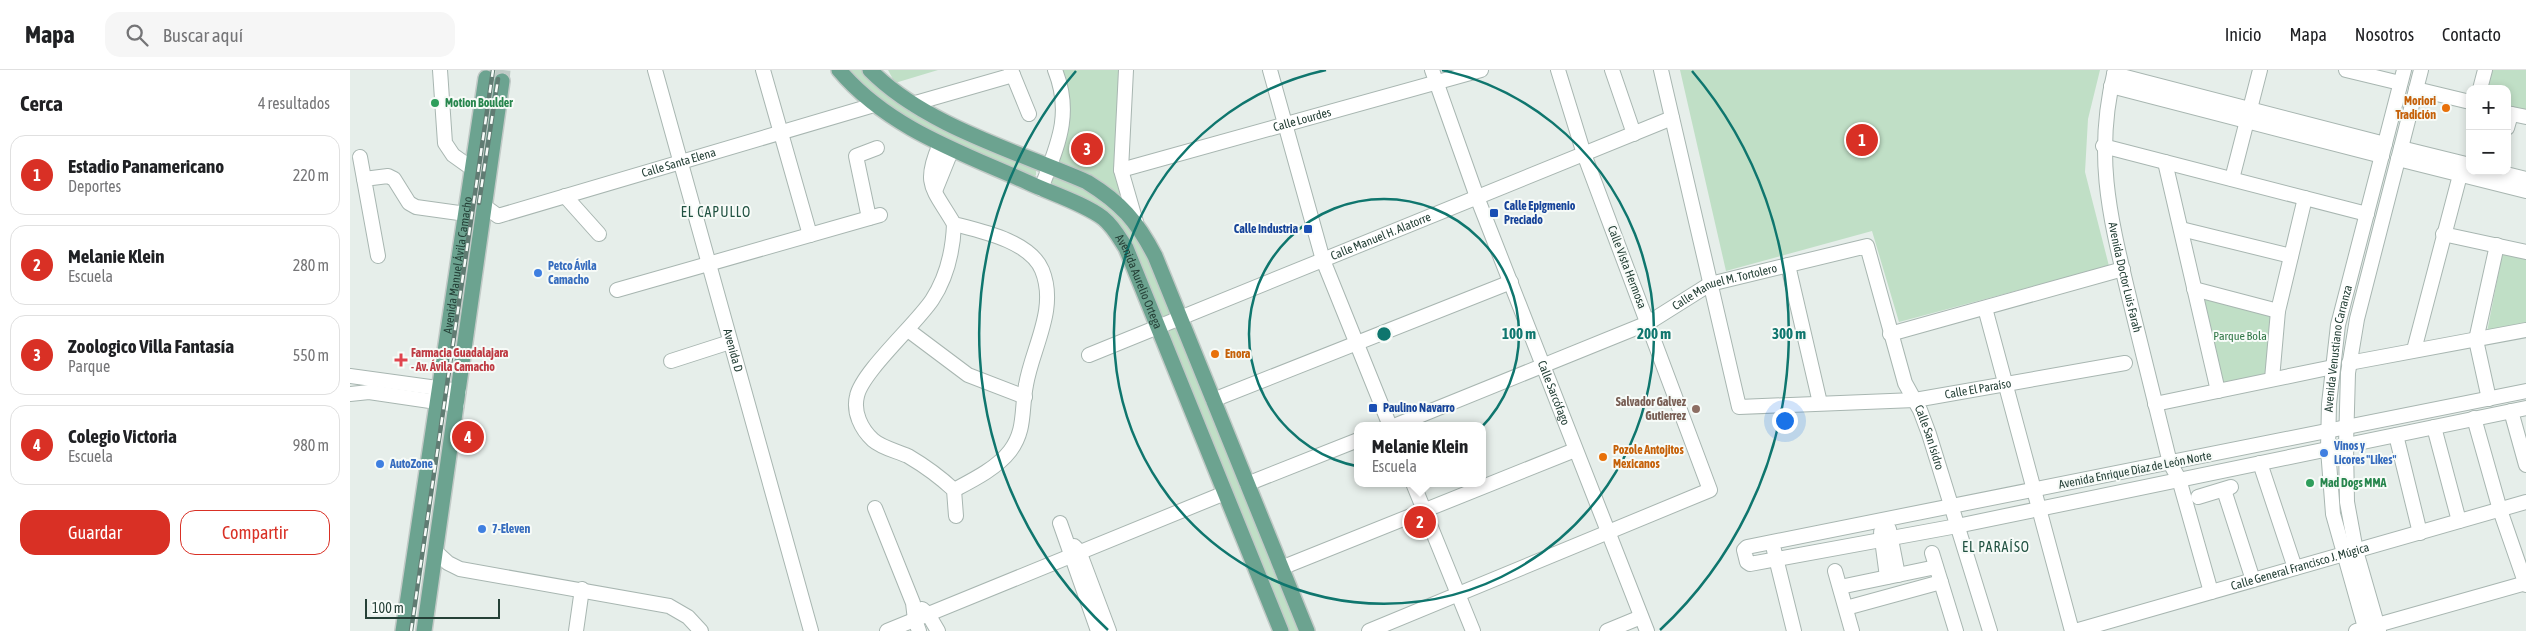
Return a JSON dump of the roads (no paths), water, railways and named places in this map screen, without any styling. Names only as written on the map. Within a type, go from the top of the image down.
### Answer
[{"type":"main road","name":"Avenida Aurelio Ortega","points":[[840,70],[874,105],[908,127],[1095,213],[1109,224],[1126,248],[1281,631]]},
{"type":"main road","name":"Avenida Aurelio Ortega","points":[[870,70],[894,92],[943,121],[1050,166],[1103,192],[1136,222],[1155,256],[1307,631]]},
{"type":"main road","points":[[458,263],[455,254],[459,212],[483,74]]},
{"type":"main road","name":"Avenida Manuel Ávila Camacho","points":[[403,631],[458,263],[483,74]]},
{"type":"main road","points":[[473,294],[505,75]]},
{"type":"main road","name":"Avenida Manuel Ávila Camacho","points":[[424,631],[505,75]]},
{"type":"street","points":[[440,70],[445,143],[452,155],[468,165]]},
{"type":"street","name":"Avenida D","points":[[655,70],[811,631]]},
{"type":"street","points":[[763,70],[810,235]]},
{"type":"street","points":[[1041,188],[1050,166],[1063,121],[1064,109],[1055,70]]},
{"type":"street","points":[[1126,70],[1121,170],[1136,222]]},
{"type":"street","points":[[1270,70],[1323,260],[1388,422]]},
{"type":"street","name":"Calle Lourdes","points":[[1121,170],[1286,124],[1434,76],[1481,70]]},
{"type":"street","name":"Calle Vista Hermosa","points":[[1558,70],[1584,154],[1710,490],[1609,532]]},
{"type":"street","points":[[1612,70],[1634,134]]},
{"type":"street","points":[[1661,70],[1710,284]]},
{"type":"street","points":[[2232,179],[2260,70]]},
{"type":"street","points":[[2346,70],[2402,77]]},
{"type":"street","name":"Avenida Venustiano Carranza","points":[[2350,553],[2346,445],[2349,363],[2357,319],[2421,70]]},
{"type":"street","points":[[2481,85],[2485,70]]},
{"type":"street","points":[[912,104],[1012,72],[1029,114]]},
{"type":"street","name":"Calle Sarcófago","points":[[1434,76],[1478,197],[1648,631]]},
{"type":"street","points":[[2113,77],[2383,150]]},
{"type":"street","name":"Avenida Doctor Luis Farah","points":[[2113,77],[2103,146],[2106,189],[2123,270],[2170,463],[2179,479],[2211,592]]},
{"type":"street","name":"Avenida Venustiano Carranza","points":[[2369,629],[2350,553],[2333,514],[2328,432],[2338,325],[2402,77]]},
{"type":"street","points":[[2416,89],[2466,101]]},
{"type":"street","name":"Calle Santa Elena","points":[[487,208],[498,216],[874,105]]},
{"type":"street","points":[[2511,113],[2526,117]]},
{"type":"street","name":"Calle Manuel H. Alatorre","points":[[1089,355],[1672,118]]},
{"type":"street","points":[[946,146],[930,166],[930,178],[935,191],[954,224],[954,242],[942,281],[932,300],[868,376],[857,394],[858,421],[874,440],[938,475],[954,490],[956,516]]},
{"type":"street","points":[[935,191],[946,146]]},
{"type":"street","points":[[2103,146],[2367,214]]},
{"type":"street","points":[[616,290],[875,216],[856,156],[877,148]]},
{"type":"street","points":[[2399,153],[2465,170],[2443,234],[2414,350]]},
{"type":"street","points":[[360,157],[378,256]]},
{"type":"street","points":[[2166,162],[2218,391]]},
{"type":"street","points":[[2498,175],[2526,191]]},
{"type":"street","points":[[2502,175],[2526,179]]},
{"type":"street","points":[[364,180],[388,176],[394,179],[409,203],[416,207],[459,212]]},
{"type":"street","points":[[565,196],[599,234]]},
{"type":"street","points":[[2272,380],[2278,311],[2305,198]]},
{"type":"street","points":[[954,224],[994,234],[1029,252],[1042,270],[1046,290],[1046,313],[1026,385],[1024,417],[1018,438],[1009,452],[972,480],[954,490]]},
{"type":"street","points":[[2181,229],[2291,256]]},
{"type":"street","points":[[2443,234],[2526,252]]},
{"type":"street","points":[[2489,399],[2476,340],[2497,245]]},
{"type":"street","name":"Calle Manuel M. Tortolero","points":[[1404,422],[1648,323],[1710,284],[1867,246]]},
{"type":"street","name":"Calle San Isidro","points":[[1867,246],[1905,383],[1915,400],[1929,434],[1990,631]]},
{"type":"street","points":[[1788,265],[1820,403]]},
{"type":"street","points":[[1890,334],[2123,270]]},
{"type":"street","points":[[1213,400],[1511,282]]},
{"type":"street","name":"Calle El Paraíso","points":[[1710,284],[1739,407],[1915,400],[2125,363]]},
{"type":"street","points":[[2194,289],[2278,311]]},
{"type":"street","points":[[1985,308],[2073,631]]},
{"type":"street","points":[[908,330],[968,375],[1025,397]]},
{"type":"street","points":[[2349,363],[2526,330]]},
{"type":"street","points":[[671,361],[730,342]]},
{"type":"street","points":[[2155,404],[2333,367]]},
{"type":"street","points":[[350,376],[458,398]]},
{"type":"street","points":[[350,394],[360,391],[438,394]]},
{"type":"street","name":"Avenida Enrique Díaz de León Norte","points":[[2526,391],[1745,548],[1748,564],[1957,526],[2526,408]]},
{"type":"street","points":[[2512,410],[2526,465]]},
{"type":"street","points":[[2369,629],[2526,584],[2500,510],[2474,418]]},
{"type":"street","points":[[2434,427],[2459,521]]},
{"type":"street","points":[[2396,435],[2420,532]]},
{"type":"street","points":[[1247,484],[1354,442]]},
{"type":"street","points":[[1486,486],[1576,450]]},
{"type":"street","points":[[2260,463],[2295,568]]},
{"type":"street","points":[[2209,473],[2223,490],[2253,580]]},
{"type":"street","points":[[1415,487],[1473,631]]},
{"type":"street","points":[[1281,568],[1484,487]]},
{"type":"street","points":[[2198,497],[2223,490]]},
{"type":"street","points":[[887,631],[917,625],[928,614],[1225,493]]},
{"type":"street","name":"Calle General Francisco J. Múgica","points":[[2073,631],[2526,502]]},
{"type":"street","points":[[875,508],[913,603],[917,625]]},
{"type":"street","points":[[1883,521],[1893,576]]},
{"type":"street","points":[[1060,523],[1109,631]]},
{"type":"street","points":[[1369,631],[1609,532]]},
{"type":"street","points":[[1772,542],[1794,631]]},
{"type":"street","points":[[436,552],[448,563],[460,569],[582,589],[669,606],[688,617],[701,631]]},
{"type":"street","points":[[1075,553],[1098,631]]},
{"type":"street","points":[[1840,587],[1893,576],[1934,560],[1955,631]]},
{"type":"street","points":[[432,577],[460,569]]},
{"type":"street","points":[[1835,571],[1852,631]]},
{"type":"street","points":[[1846,608],[1941,582]]},
{"type":"street","points":[[576,631],[582,589]]},
{"type":"street","points":[[913,603],[928,614],[938,631]]},
{"type":"street","points":[[1607,631],[1641,617]]},
{"type":"tunnel","points":[[502,81],[503,70]]},
{"type":"railway","points":[[411,631],[493,70]]},
{"type":"railway","points":[[479,203],[498,79]]},
{"type":"place","name":"Motion Boulder","points":[[435,103]]},
{"type":"place","name":"Moriori Tradición","points":[[2446,108]]},
{"type":"place","name":"Estadio Panamericano","points":[[1862,140]]},
{"type":"place","name":"Zoologico Villa Fantasía","points":[[1087,149]]},
{"type":"place","name":"Calle Epigmenio Preciado","points":[[1494,213]]},
{"type":"place","name":"Calle Industria","points":[[1308,229]]},
{"type":"place","name":"Petco Ávila Camacho","points":[[538,273]]},
{"type":"place","name":"Enora","points":[[1215,354]]},
{"type":"place","name":"Farmacia Guadalajara - Av. Ávila Camacho","points":[[401,360]]},
{"type":"place","name":"Paulino Navarro","points":[[1373,408]]},
{"type":"place","name":"Salvador Galvez Gutierrez","points":[[1696,409]]},
{"type":"place","name":"Colegio Victoria","points":[[468,437]]},
{"type":"place","name":"Vinos y Licores \"Likes\"","points":[[2324,453]]},
{"type":"place","name":"Pozole Antojitos Mexicanos","points":[[1603,457]]},
{"type":"place","name":"AutoZone","points":[[380,464]]},
{"type":"place","name":"Mad Dogs MMA","points":[[2310,483]]},
{"type":"place","name":"Melanie Klein","points":[[1420,522]]},
{"type":"place","name":"7-Eleven","points":[[482,529]]},
{"type":"district","name":"EL CAPULLO","points":[[716,212]]},
{"type":"district","name":"EL PARAÍSO","points":[[1996,547]]},
{"type":"park label","name":"Parque Bola","points":[[2240,336]]}]
